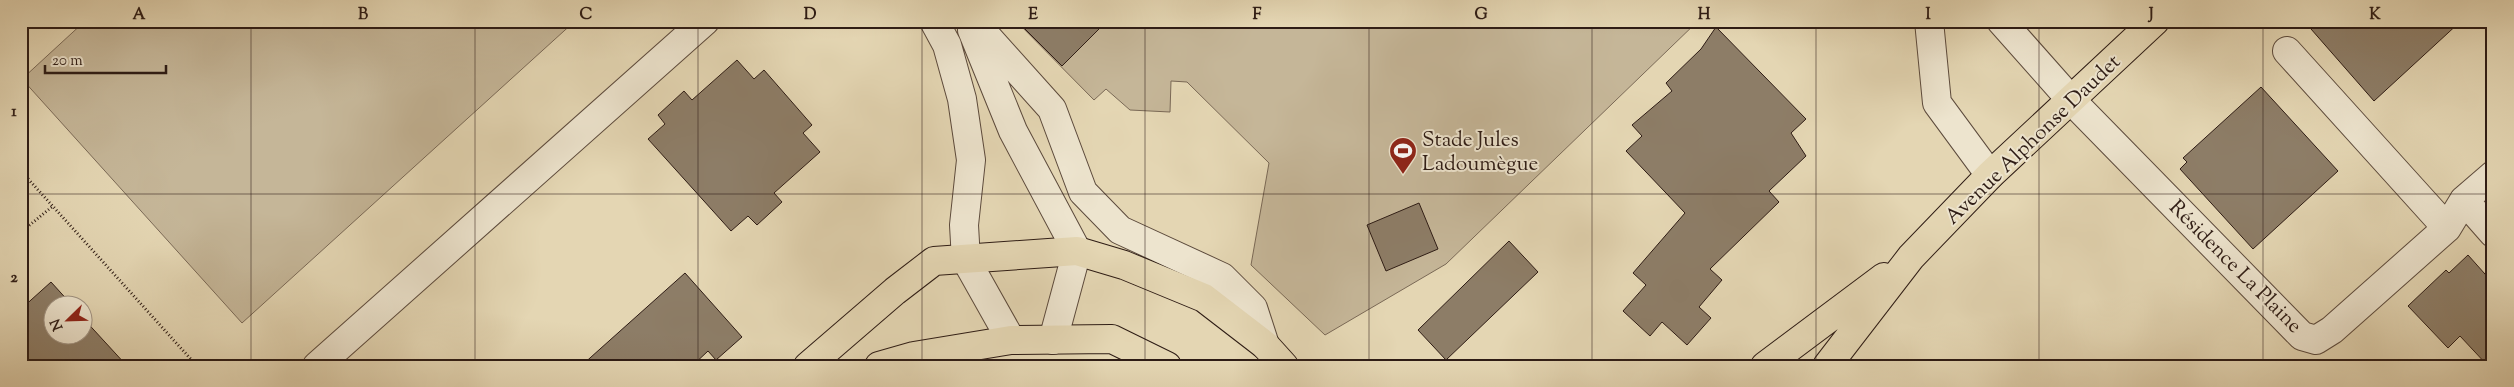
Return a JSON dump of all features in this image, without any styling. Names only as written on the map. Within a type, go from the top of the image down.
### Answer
[{"type":"main road","name":"Avenue Alphonse Daudet","points":[[1827,366],[1911,257],[1990,175],[2155,21]]},
{"type":"main road","points":[[808,366],[895,291],[934,261],[1077,251],[1124,266],[1204,298],[1265,345],[1284,366]]},
{"type":"main road","name":"Avenue Alphonse Daudet","points":[[1765,366],[1911,257]]},
{"type":"main road","points":[[879,366],[914,356],[1011,340],[1112,339],[1167,366]]},
{"type":"street","points":[[317,366],[705,21]]},
{"type":"street","points":[[934,21],[947,45],[962,99],[971,160],[964,225],[966,260],[1011,340]]},
{"type":"street","points":[[969,21],[1013,131],[1077,251],[1053,340]]},
{"type":"street","points":[[973,21],[1052,109],[1083,192],[1120,230],[1222,277],[1253,308],[1265,345]]},
{"type":"street","points":[[1929,21],[1937,103],[1990,175]]},
{"type":"street","name":"Résidence La Plaine","points":[[2001,21],[2071,100],[2302,336],[2316,340],[2332,330],[2446,228],[2464,200],[2493,175]]},
{"type":"street","points":[[2287,51],[2446,228]]},
{"type":"street","points":[[2464,200],[2493,232]]},
{"type":"street","points":[[1077,251],[1120,230]]},
{"type":"path","points":[[21,171],[196,366]]},
{"type":"path","points":[[21,232],[53,206]]},
{"type":"shaded area","points":[[85,21],[575,21],[242,323],[22,79]]},
{"type":"shaded area","name":"Stade Jules Ladoumègue","points":[[1016,21],[1698,21],[1446,264],[1325,335],[1251,265],[1269,163],[1187,82],[1171,81],[1170,112],[1130,110],[1106,89],[1094,100]]},
{"type":"building","points":[[1017,21],[1107,21],[1062,66]]},
{"type":"building","points":[[2304,21],[2461,21],[2374,101]]},
{"type":"building","points":[[1716,27],[1806,119],[1791,133],[1806,156],[1769,191],[1779,202],[1710,269],[1722,280],[1699,307],[1711,318],[1687,345],[1662,322],[1650,336],[1623,311],[1646,285],[1633,273],[1685,213],[1626,151],[1642,136],[1632,125],[1672,91],[1666,83],[1701,49]]},
{"type":"building","points":[[737,60],[754,79],[764,70],[812,125],[803,133],[820,152],[774,193],[782,202],[757,225],[748,216],[731,231],[648,139],[665,124],[658,115],[684,91],[692,100]]},
{"type":"building","points":[[2261,87],[2338,171],[2253,249],[2180,169],[2187,162],[2183,158]]},
{"type":"building","points":[[1419,203],[1438,249],[1386,271],[1367,225]]},
{"type":"building","points":[[1509,241],[1538,272],[1446,360],[1418,330]]},
{"type":"building","points":[[2468,255],[2493,283],[2493,366],[2488,366],[2460,336],[2448,348],[2408,306],[2446,270],[2449,273]]},
{"type":"building","points":[[685,273],[742,337],[716,360],[708,351],[692,366],[581,366]]},
{"type":"building","points":[[51,282],[62,294],[42,294],[42,344],[92,344],[92,328],[127,366],[21,366],[21,309]]},
{"type":"place","name":"Stade Jules Ladoumègue","points":[[1403,175]]}]
